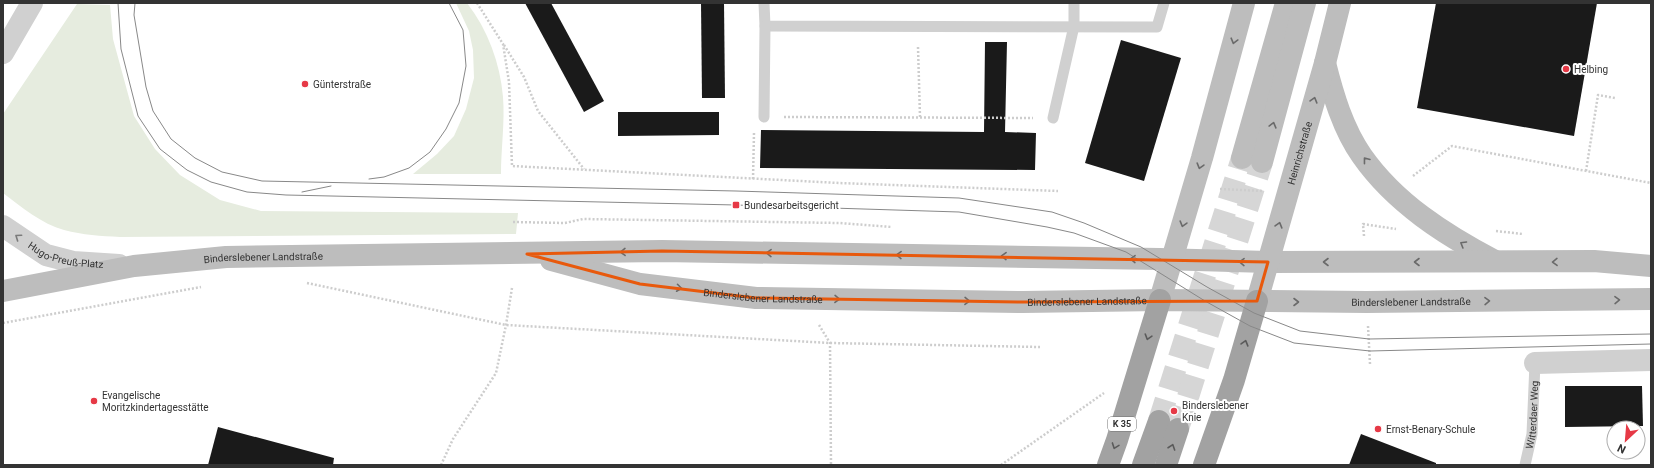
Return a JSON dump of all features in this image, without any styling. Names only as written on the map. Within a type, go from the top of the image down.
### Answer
[{"type":"highway","name":"K 35","points":[[1108,465],[1160,300]]},
{"type":"highway","points":[[1204,465],[1234,380],[1257,302]]},
{"type":"highway","points":[[1143,465],[1159,421]]},
{"type":"highway","points":[[1166,465],[1178,429]]},
{"type":"main road","name":"K 35","points":[[1160,300],[1193,188],[1244,3]]},
{"type":"main road","points":[[1286,3],[1252,160],[1305,3]]},
{"type":"main road","name":"Heinrichstraße","points":[[1257,302],[1325,63],[1340,3]]},
{"type":"main road","points":[[1325,63],[1331,90],[1347,128],[1362,155],[1379,176],[1416,212],[1445,233],[1498,263]]},
{"type":"main road","name":"Binderslebener Landstraße","points":[[3,291],[134,266],[226,256],[527,254],[662,251],[1268,262],[1498,263],[1594,261],[1651,266]]},
{"type":"main road","name":"Binderslebener Landstraße","points":[[527,254],[640,284],[756,298],[1023,302],[1160,300],[1257,302],[1651,299]]},
{"type":"street","points":[[3,53],[32,3]]},
{"type":"street","name":"Hugo-Preuß-Platz","points":[[3,226],[46,255],[73,262],[134,266]]},
{"type":"street","points":[[1535,363],[1651,360]]},
{"type":"lane","points":[[764,3],[764,117]]},
{"type":"lane","points":[[1053,118],[1074,26],[1074,3]]},
{"type":"lane","points":[[765,26],[1157,27],[1164,3]]},
{"type":"lane","name":"Witterdaer Weg","points":[[1525,465],[1532,434],[1535,363]]},
{"type":"path","points":[[477,3],[524,77],[538,111],[584,169]]},
{"type":"path","points":[[918,26],[920,117]]},
{"type":"path","points":[[503,44],[509,82],[512,166],[839,183],[1058,190]]},
{"type":"path","points":[[1586,171],[1598,95],[1615,98]]},
{"type":"path","points":[[753,179],[754,116],[1053,118]]},
{"type":"path","points":[[1394,190],[1452,146],[1651,183]]},
{"type":"path","points":[[1193,188],[1288,192]]},
{"type":"path","points":[[513,222],[565,223],[583,219],[591,219],[839,223],[894,227]]},
{"type":"path","points":[[306,283],[506,325],[830,343],[1040,347]]},
{"type":"path","points":[[3,323],[206,286]]},
{"type":"path","points":[[441,465],[453,439],[496,373],[512,288]]},
{"type":"path","points":[[803,299],[830,343],[831,465]]},
{"type":"path","points":[[1001,465],[1108,390]]},
{"type":"highlighted area","points":[[662,251],[1268,262],[1257,301],[1023,302],[756,298],[640,284],[527,254]]},
{"type":"shaded area","points":[[456,3],[467,3],[481,24],[496,59],[503,97],[501,174],[413,174],[437,154],[454,136],[466,109],[474,78],[473,50],[469,31]]},
{"type":"shaded area","points":[[77,4],[110,5],[113,39],[134,116],[155,149],[180,175],[220,200],[261,211],[518,213],[516,234],[120,237],[78,233],[48,224],[3,193],[3,114]]},
{"type":"building","points":[[525,3],[551,3],[604,101],[584,112]]},
{"type":"building","points":[[701,3],[724,3],[725,98],[702,98]]},
{"type":"building","points":[[1436,3],[1597,3],[1574,136],[1417,108]]},
{"type":"building","points":[[1121,40],[1181,58],[1144,181],[1085,163]]},
{"type":"building","points":[[985,42],[1007,42],[1005,132],[1036,133],[1035,170],[760,168],[761,130],[984,132]]},
{"type":"building","points":[[618,112],[719,112],[719,135],[618,136]]},
{"type":"building","points":[[1565,386],[1642,386],[1643,420],[1606,420],[1606,426],[1565,427]]},
{"type":"building","points":[[218,427],[334,458],[333,465],[208,465]]},
{"type":"building","points":[[1361,434],[1436,463],[1436,465],[1349,465]]},
{"type":"tunnel","points":[[1159,421],[1242,158]]},
{"type":"tunnel","points":[[1178,429],[1262,162]]},
{"type":"tram line","points":[[118,3],[121,49],[138,116],[160,149],[187,170],[211,182],[247,192],[286,195],[736,205],[959,212],[1074,233],[1126,252],[1205,301],[1250,326],[1294,343],[1370,351],[1651,344]]},
{"type":"tram line","points":[[135,3],[134,15],[146,87],[153,111],[171,139],[195,158],[222,172],[262,181],[736,191],[959,198],[1052,212],[1084,223],[1141,247],[1207,287],[1254,313],[1300,331],[1369,339],[1651,334]]},
{"type":"tram line","points":[[369,179],[384,177],[409,168],[430,152],[446,129],[459,103],[466,66],[463,30],[449,3]]},
{"type":"tram line","points":[[302,192],[331,186]]},
{"type":"place","name":"Helbing","points":[[1566,69]]},
{"type":"place","name":"Günterstraße","points":[[305,84]]},
{"type":"place","name":"Bundesarbeitsgericht","points":[[736,205]]},
{"type":"place","name":"Evangelische Moritzkindertagesstätte","points":[[94,401]]},
{"type":"place","name":"Binderslebener Knie","points":[[1174,411]]},
{"type":"place","name":"Ernst-Benary-Schule","points":[[1378,429]]}]
